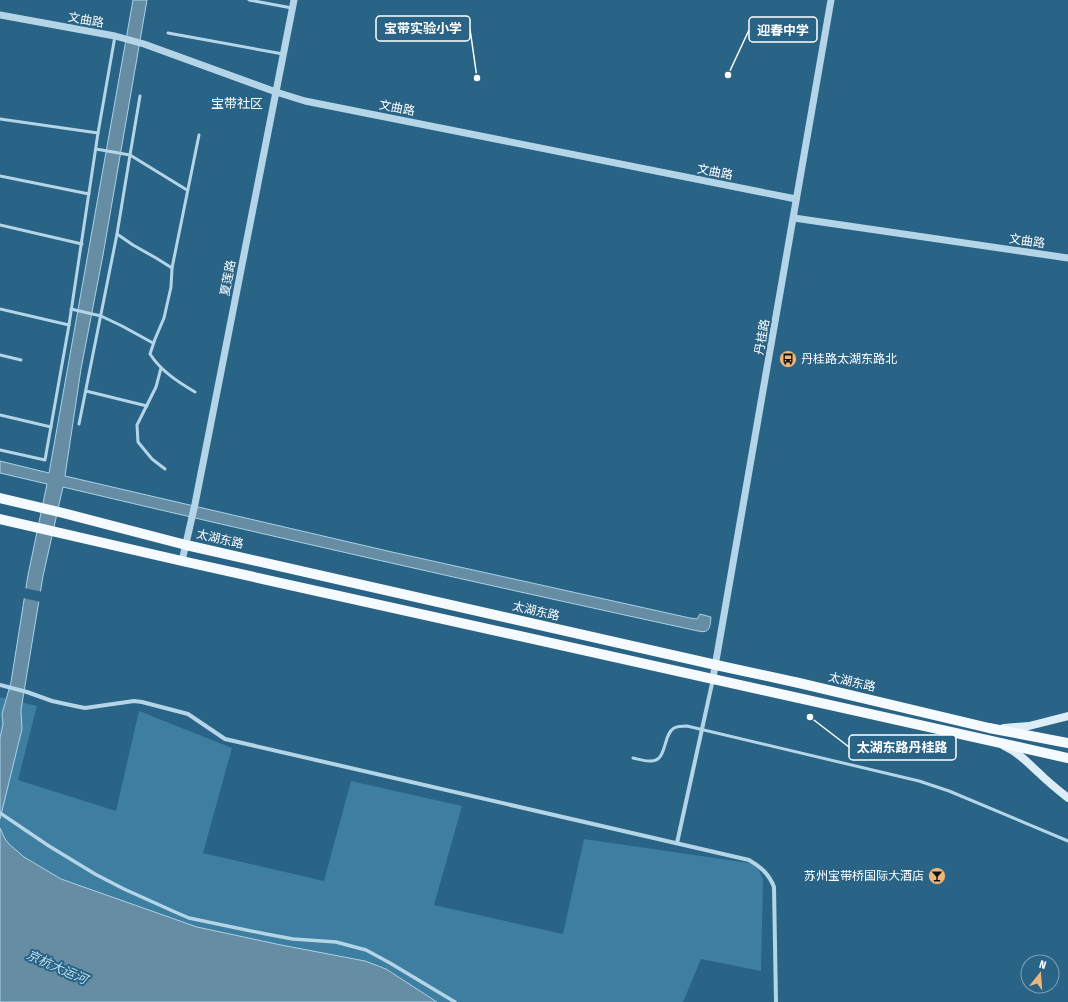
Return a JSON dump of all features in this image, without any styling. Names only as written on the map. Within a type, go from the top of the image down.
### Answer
[{"type":"main road","name":"太湖东路","points":[[0,498],[186,545],[989,728],[1068,743]]},
{"type":"main road","points":[[0,519],[182,561],[1068,758]]},
{"type":"main road","points":[[989,728],[1029,726],[1068,716]]},
{"type":"main road","points":[[990,740],[1019,754],[1068,798]]},
{"type":"street","name":"夏莲路","points":[[182,561],[195,504],[294,0]]},
{"type":"street","name":"丹桂路","points":[[713,678],[831,0]]},
{"type":"street","name":"文曲路","points":[[0,15],[118,37],[144,44],[305,101],[796,199]]},
{"type":"street","name":"文曲路","points":[[794,218],[1068,258]]},
{"type":"street","points":[[677,844],[713,678]]},
{"type":"street","points":[[0,685],[27,692],[52,701],[85,708],[134,701],[142,702],[188,714],[225,739],[749,860],[767,873],[774,887],[776,1002]]},
{"type":"street","points":[[0,813],[48,846],[95,874],[124,889],[189,918],[266,934],[336,942],[366,950],[455,1002]]},
{"type":"lane","points":[[249,0],[292,8]]},
{"type":"lane","points":[[168,33],[283,54]]},
{"type":"lane","points":[[0,450],[45,460],[69,325],[98,134],[118,37]]},
{"type":"lane","points":[[79,424],[117,234],[140,96]]},
{"type":"lane","points":[[0,119],[98,134]]},
{"type":"lane","points":[[195,392],[161,368],[150,354],[164,318],[171,287],[172,268],[199,135]]},
{"type":"lane","points":[[96,149],[130,156],[187,190]]},
{"type":"lane","points":[[0,176],[90,194]]},
{"type":"lane","points":[[0,225],[82,244]]},
{"type":"lane","points":[[117,234],[172,268]]},
{"type":"lane","points":[[0,309],[69,325]]},
{"type":"lane","points":[[71,309],[101,316],[153,343]]},
{"type":"lane","points":[[0,355],[22,360]]},
{"type":"lane","points":[[161,368],[156,387],[137,425],[138,442],[152,459],[165,469]]},
{"type":"lane","points":[[86,391],[147,406]]},
{"type":"lane","points":[[0,414],[51,427]]},
{"type":"lane","points":[[633,758],[650,762],[656,760],[661,756],[670,732],[675,728],[687,726],[919,781],[949,791],[1068,841]]},
{"type":"shaded area","points":[[0,697],[37,706],[18,780],[116,811],[139,711],[232,748],[203,853],[324,881],[351,781],[462,806],[434,905],[563,934],[584,839],[756,864],[763,879],[761,971],[701,959],[683,1002],[0,1002]]},
{"type":"water","points":[[133,0],[147,0],[103,255],[81,369],[65,476],[392,552],[690,618],[697,619],[700,614],[711,617],[710,627],[707,631],[702,632],[539,596],[63,487],[43,576],[21,710],[22,729],[0,819],[0,738],[3,724],[2,714],[11,682],[28,575],[47,484],[0,473],[0,461],[49,473]]},
{"type":"water","name":"京杭大运河","points":[[0,828],[9,844],[24,857],[61,879],[197,927],[365,961],[386,969],[437,1002],[0,1002]]},
{"type":"pier","points":[[24,588],[43,592],[41,602],[23,598]]},
{"type":"place","name":"迎春中学","points":[[728,75]]},
{"type":"place","name":"宝带实验小学","points":[[477,78]]},
{"type":"place","name":"丹桂路太湖东路北","points":[[788,359]]},
{"type":"place","name":"太湖东路丹桂路","points":[[810,717]]},
{"type":"place","name":"苏州宝带桥国际大酒店","points":[[937,876]]},
{"type":"district","name":"宝带社区","points":[[237,103]]}]
